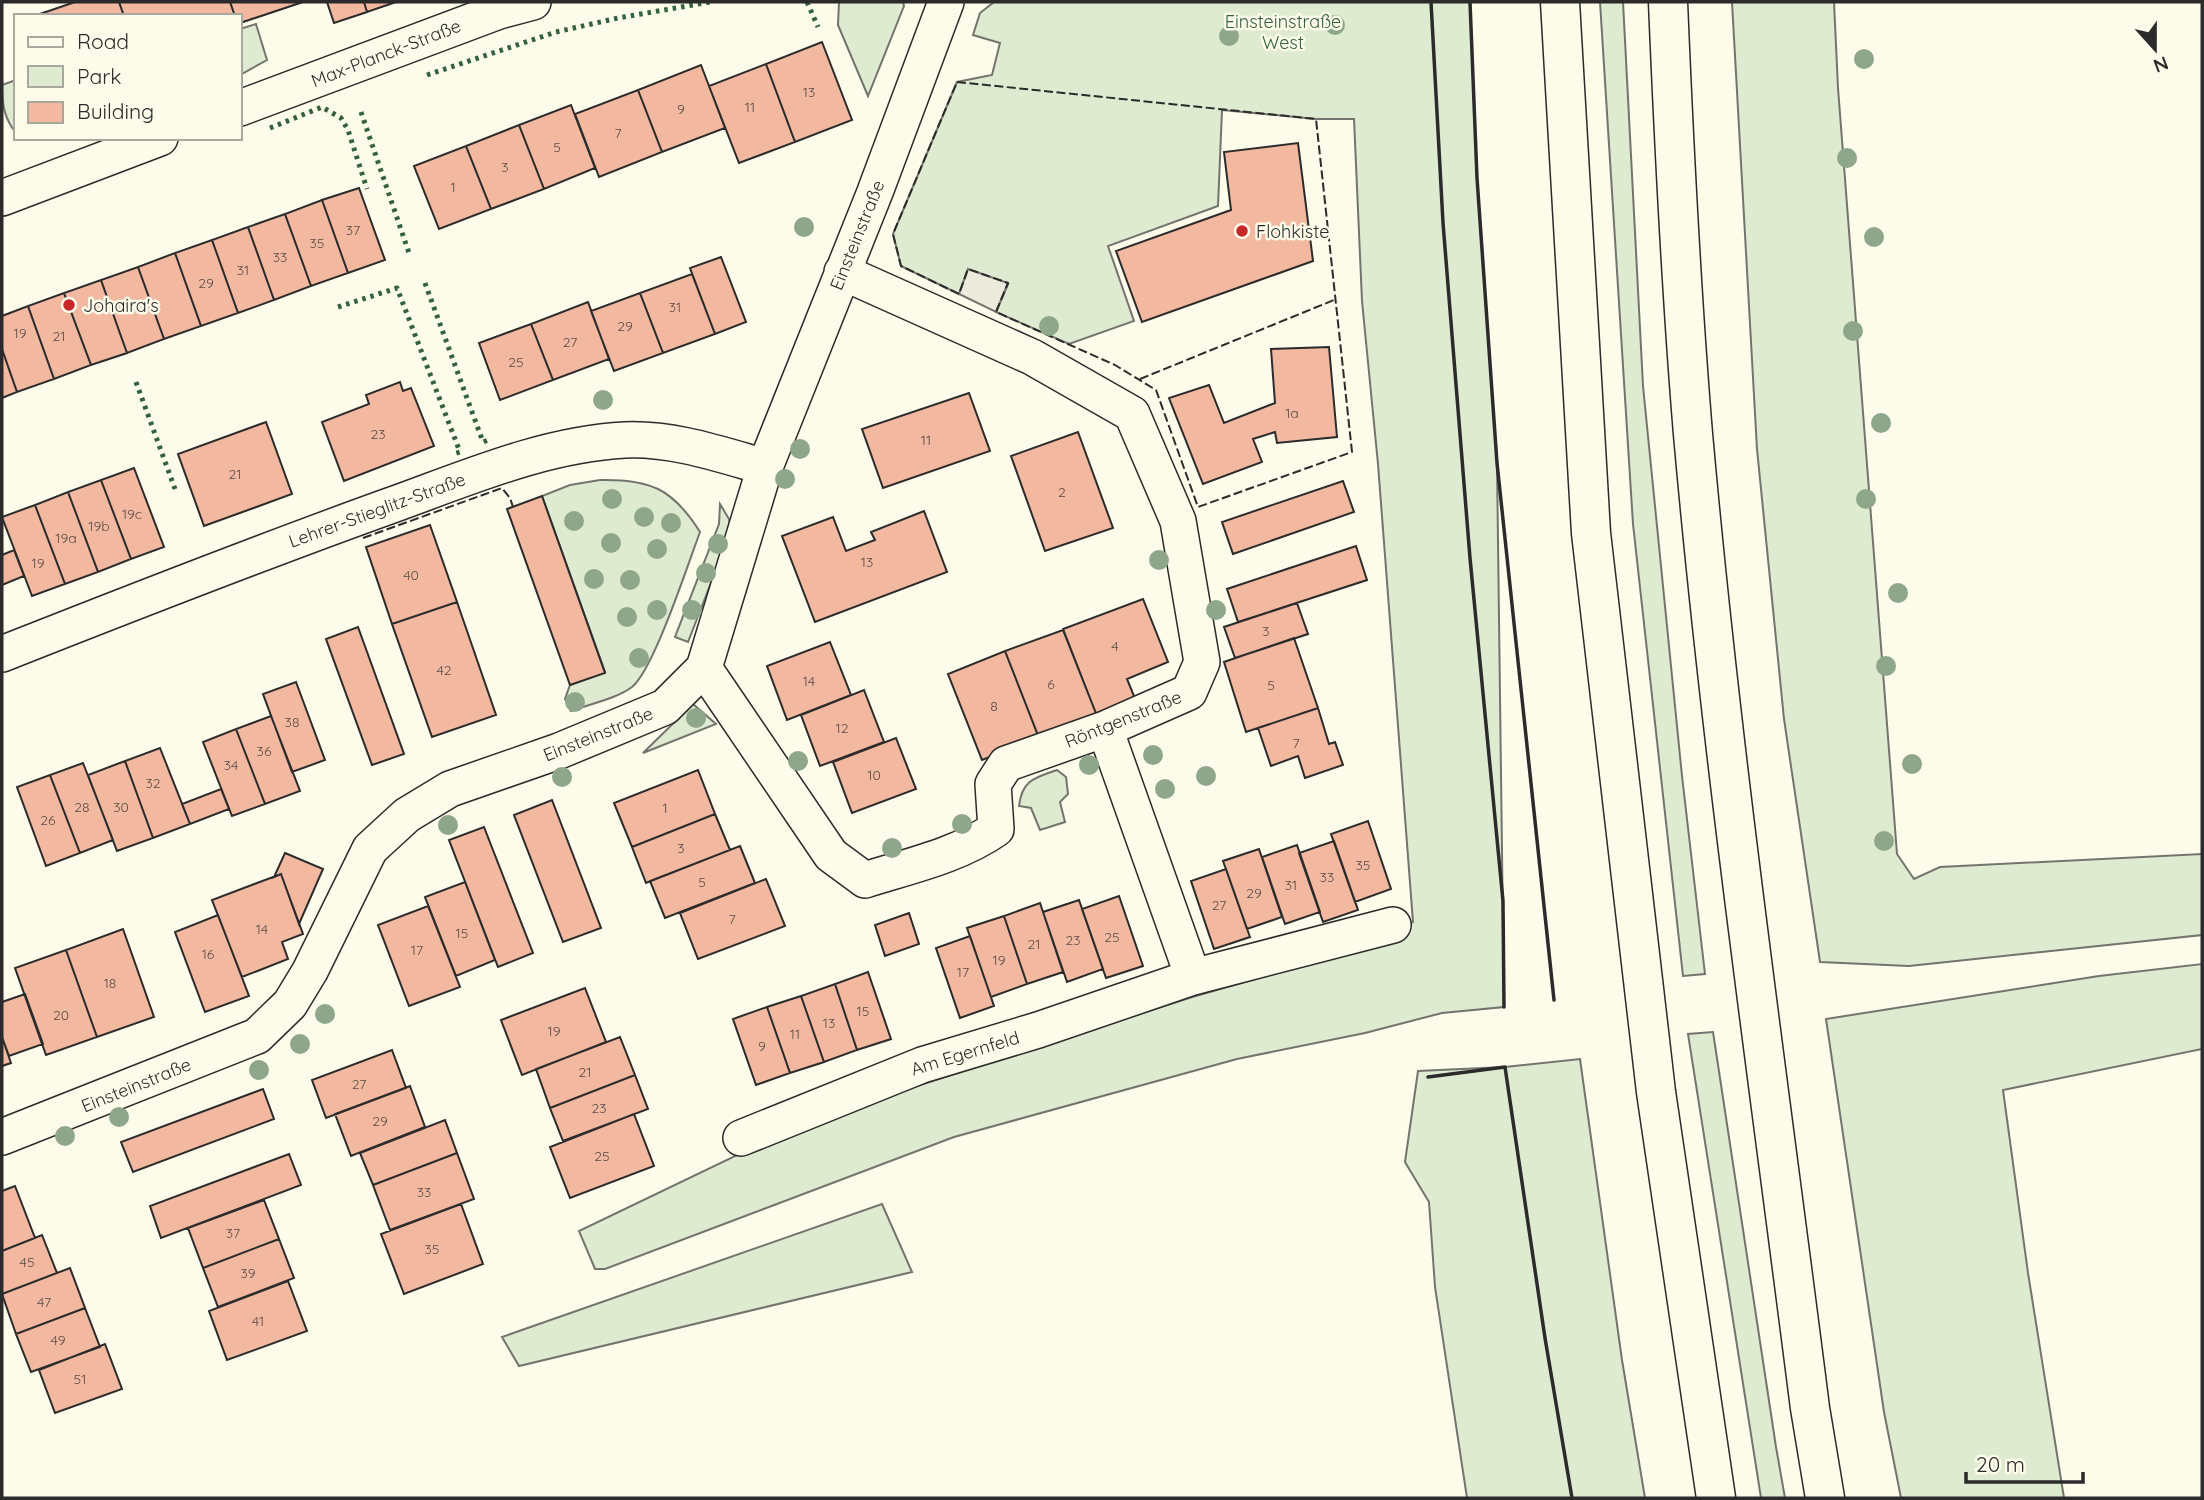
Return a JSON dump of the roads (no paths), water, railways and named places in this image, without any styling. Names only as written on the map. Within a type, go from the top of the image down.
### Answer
[{"type":"highway","points":[[1560,2],[1591,533],[1656,1092],[1716,1498]]},
{"type":"highway","points":[[1668,2],[1678,226],[1693,435],[1728,767],[1810,1408],[1825,1498]]},
{"type":"street","name":"Max-Planck-Straße","points":[[242,107],[499,11],[533,2]]},
{"type":"street","name":"Einsteinstraße","points":[[2,1137],[257,1036],[289,1004],[310,971],[370,849],[407,815],[450,789],[559,751],[665,707],[704,668],[765,467],[876,192],[946,2]]},
{"type":"street","points":[[4,190],[154,140]]},
{"type":"street","name":"Röntgenstraße","points":[[704,668],[831,855],[864,880],[977,842],[996,829],[993,784],[1006,764],[1105,729],[1189,692],[1202,662],[1178,521],[1132,414],[1032,357],[842,272]]},
{"type":"street","name":"Lehrer-Stieglitz-Straße","points":[[2,654],[273,547],[482,473],[564,448],[626,440],[686,444],[765,467]]},
{"type":"street","points":[[1105,729],[1192,977]]},
{"type":"street","name":"Am Egernfeld","points":[[741,1138],[922,1065],[1038,1030],[1192,977],[1393,925]]},
{"type":"place","name":"Flohkiste","points":[[1242,231]]},
{"type":"place","name":"Johaira's","points":[[69,305]]},
{"type":"park label","name":"Einsteinstraße West","points":[[1283,31]]}]
